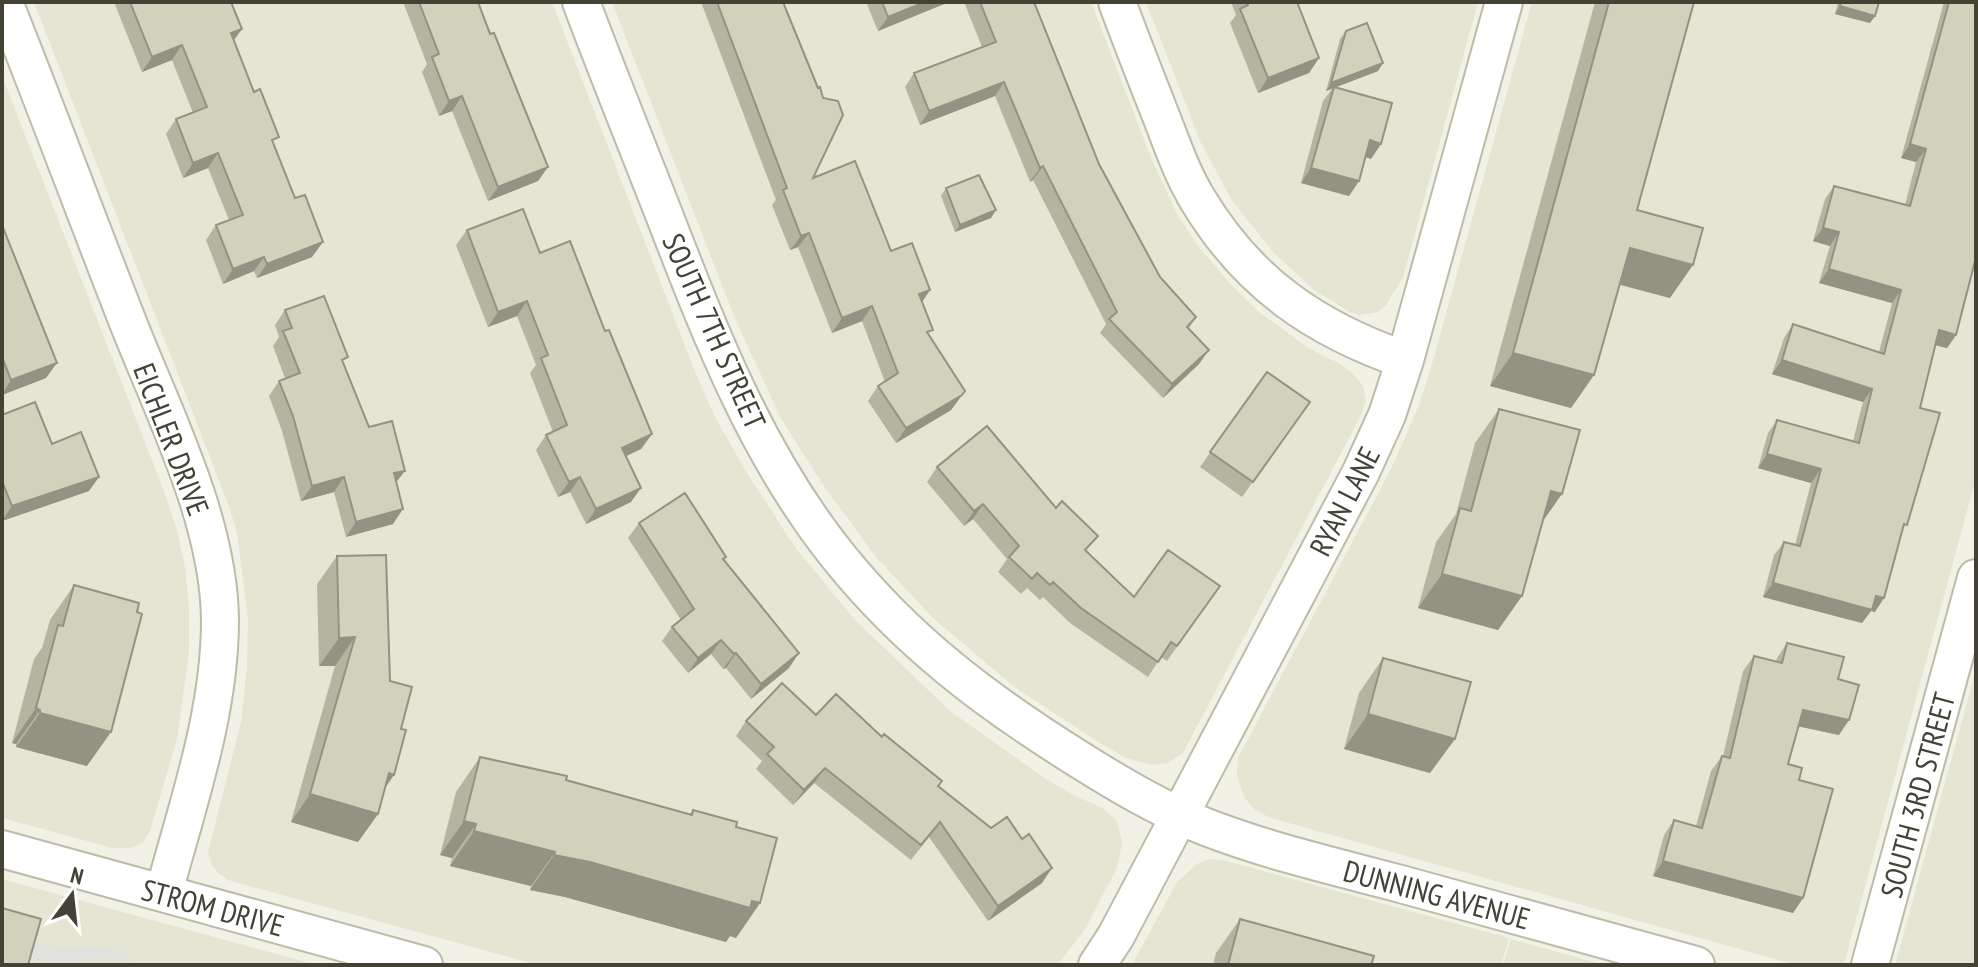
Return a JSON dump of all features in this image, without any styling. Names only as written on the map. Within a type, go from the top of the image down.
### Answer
[{"type":"street","name":"EICHLER DRIVE","points":[[4,2],[191,483],[215,566],[220,619],[214,700],[164,892]]},
{"type":"street","name":"SOUTH 7TH STREET","points":[[581,2],[725,368],[768,451],[827,541],[900,624],[981,696],[1054,745],[1179,816]]},
{"type":"street","points":[[1117,2],[1180,165],[1197,199],[1233,249],[1268,285],[1317,321],[1348,339],[1405,360]]},
{"type":"street","name":"RYAN LANE","points":[[1097,965],[1116,936],[1361,472],[1387,415],[1504,2]]},
{"type":"street","name":"SOUTH 3RD STREET","points":[[1870,965],[1976,578]]},
{"type":"street","name":"DUNNING AVENUE","points":[[1179,816],[1243,840],[1696,965]]},
{"type":"street","name":"STROM DRIVE","points":[[2,849],[424,965]]},
{"type":"shaded area","points":[[34,2],[552,2],[716,419],[794,546],[854,619],[950,711],[1046,779],[1103,808],[1117,821],[1122,843],[1117,868],[1084,931],[1057,965],[538,965],[228,880],[218,873],[208,852],[241,722],[247,667],[248,618],[237,533]]},
{"type":"shaded area","points":[[612,2],[1091,2],[1152,160],[1178,216],[1198,246],[1259,312],[1310,349],[1352,373],[1363,386],[1366,401],[1183,753],[1168,763],[1151,765],[1126,758],[1092,738],[1012,685],[933,618],[876,557],[824,486],[780,417],[734,316]]},
{"type":"shaded area","points":[[1146,2],[1478,2],[1403,277],[1387,304],[1378,312],[1359,315],[1350,312],[1314,290],[1273,252],[1233,202],[1201,143]]},
{"type":"shaded area","points":[[1532,2],[1976,2],[1976,478],[1842,965],[1796,965],[1271,818],[1255,810],[1244,797],[1237,775],[1238,758],[1391,469],[1418,408]]},
{"type":"shaded area","points":[[2,76],[164,491],[185,568],[189,653],[177,739],[150,831],[143,842],[131,848],[113,848],[2,818]]},
{"type":"shaded area","points":[[1976,670],[1976,965],[1895,965]]},
{"type":"shaded area","points":[[1210,859],[1509,938],[1501,965],[1132,965],[1177,882],[1197,864]]},
{"type":"shaded area","points":[[2,879],[316,965],[2,965]]},
{"type":"shaded area","points":[[1511,939],[1604,965],[1503,965]]},
{"type":"shaded area","points":[[32,941],[58,947],[107,948],[132,956],[129,965],[25,965]]},
{"type":"building","points":[[130,2],[231,2],[242,29],[231,33],[254,92],[260,89],[279,137],[272,140],[295,198],[305,195],[323,242],[267,264],[264,257],[233,269],[216,225],[243,215],[218,153],[193,163],[176,119],[207,107],[182,45],[152,57]]},
{"type":"building","points":[[419,2],[478,2],[490,34],[494,33],[548,167],[498,187],[462,96],[449,101],[432,57],[439,54]]},
{"type":"building","points":[[717,2],[783,2],[823,98],[838,101],[843,115],[813,178],[855,161],[891,251],[912,243],[930,290],[919,294],[933,330],[927,332],[965,391],[906,428],[878,386],[898,373],[872,306],[842,318],[809,233],[801,236],[783,190],[787,188]]},
{"type":"building","points":[[882,2],[925,2],[888,17]]},
{"type":"building","points":[[980,2],[1034,2],[1099,164],[1160,277],[1196,317],[1187,327],[1209,350],[1172,384],[1109,319],[1117,312],[1043,166],[1040,168],[1004,82],[929,111],[914,73],[996,42]]},
{"type":"building","points":[[1247,2],[1297,2],[1319,58],[1268,78],[1240,9],[1248,5]]},
{"type":"building","points":[[1609,2],[1694,2],[1637,210],[1703,228],[1693,265],[1630,248],[1594,375],[1513,353]]},
{"type":"building","points":[[1841,2],[1879,2],[1875,16],[1840,6]]},
{"type":"building","points":[[1949,2],[1976,2],[1976,257],[1956,335],[1939,330],[1920,408],[1940,413],[1884,598],[1876,596],[1872,610],[1773,583],[1784,542],[1800,546],[1821,469],[1767,454],[1777,420],[1859,443],[1872,389],[1782,360],[1793,324],[1884,354],[1901,290],[1829,269],[1839,232],[1823,228],[1834,186],[1910,206],[1926,149],[1910,144]]},
{"type":"building","points":[[1367,23],[1383,63],[1331,83],[1346,31]]},
{"type":"building","points":[[1334,87],[1392,103],[1381,144],[1370,140],[1359,181],[1311,168]]},
{"type":"building","points":[[979,175],[996,210],[960,225],[946,188]]},
{"type":"building","points":[[523,209],[540,253],[570,241],[605,331],[609,330],[652,434],[622,448],[641,488],[596,509],[580,477],[569,482],[546,435],[567,425],[541,358],[548,355],[527,301],[498,312],[467,230]]},
{"type":"building","points":[[2,225],[57,363],[11,380],[2,357]]},
{"type":"building","points":[[324,296],[348,357],[342,360],[369,427],[392,421],[405,471],[394,473],[403,509],[356,522],[344,477],[312,486],[293,416],[279,381],[300,373],[283,331],[292,328],[285,310]]},
{"type":"building","points":[[1267,372],[1310,402],[1253,482],[1210,452]]},
{"type":"building","points":[[35,402],[52,444],[81,432],[99,477],[12,506],[2,481],[2,415]]},
{"type":"building","points":[[1499,409],[1580,430],[1562,494],[1551,491],[1522,596],[1442,574],[1460,508],[1471,511]]},
{"type":"building","points":[[987,426],[1056,508],[1062,501],[1098,536],[1085,550],[1134,597],[1168,550],[1220,586],[1177,646],[1171,642],[1158,662],[1081,608],[1053,582],[1050,585],[1037,573],[1032,579],[1009,557],[1019,546],[983,504],[974,511],[937,467]]},
{"type":"building","points":[[685,493],[726,557],[723,559],[799,653],[761,684],[721,640],[698,658],[672,627],[694,609],[639,523]]},
{"type":"building","points":[[386,555],[390,681],[412,687],[401,729],[406,730],[394,775],[389,773],[378,814],[310,794],[355,637],[339,638],[337,556]]},
{"type":"building","points":[[74,585],[139,603],[137,612],[142,614],[111,732],[40,713],[36,708],[58,625],[63,626]]},
{"type":"building","points":[[1787,643],[1844,657],[1838,679],[1859,685],[1849,720],[1803,710],[1788,764],[1802,768],[1799,780],[1833,789],[1803,898],[1663,861],[1674,820],[1702,828],[1722,756],[1730,758],[1754,656],[1782,663]]},
{"type":"building","points":[[1383,658],[1471,682],[1455,739],[1368,714]]},
{"type":"building","points":[[782,683],[816,715],[836,694],[882,737],[884,734],[942,781],[938,786],[991,828],[1007,817],[1022,839],[1029,834],[1052,868],[998,906],[940,822],[921,845],[825,768],[804,790],[767,754],[774,747],[746,721]]},
{"type":"building","points":[[480,757],[567,776],[566,780],[692,815],[693,810],[737,822],[736,827],[777,838],[760,903],[752,901],[750,908],[474,831],[476,824],[464,821]]},
{"type":"building","points":[[2,908],[41,919],[28,965],[2,965]]},
{"type":"building","points":[[1240,919],[1374,956],[1371,965],[1228,965]]}]
